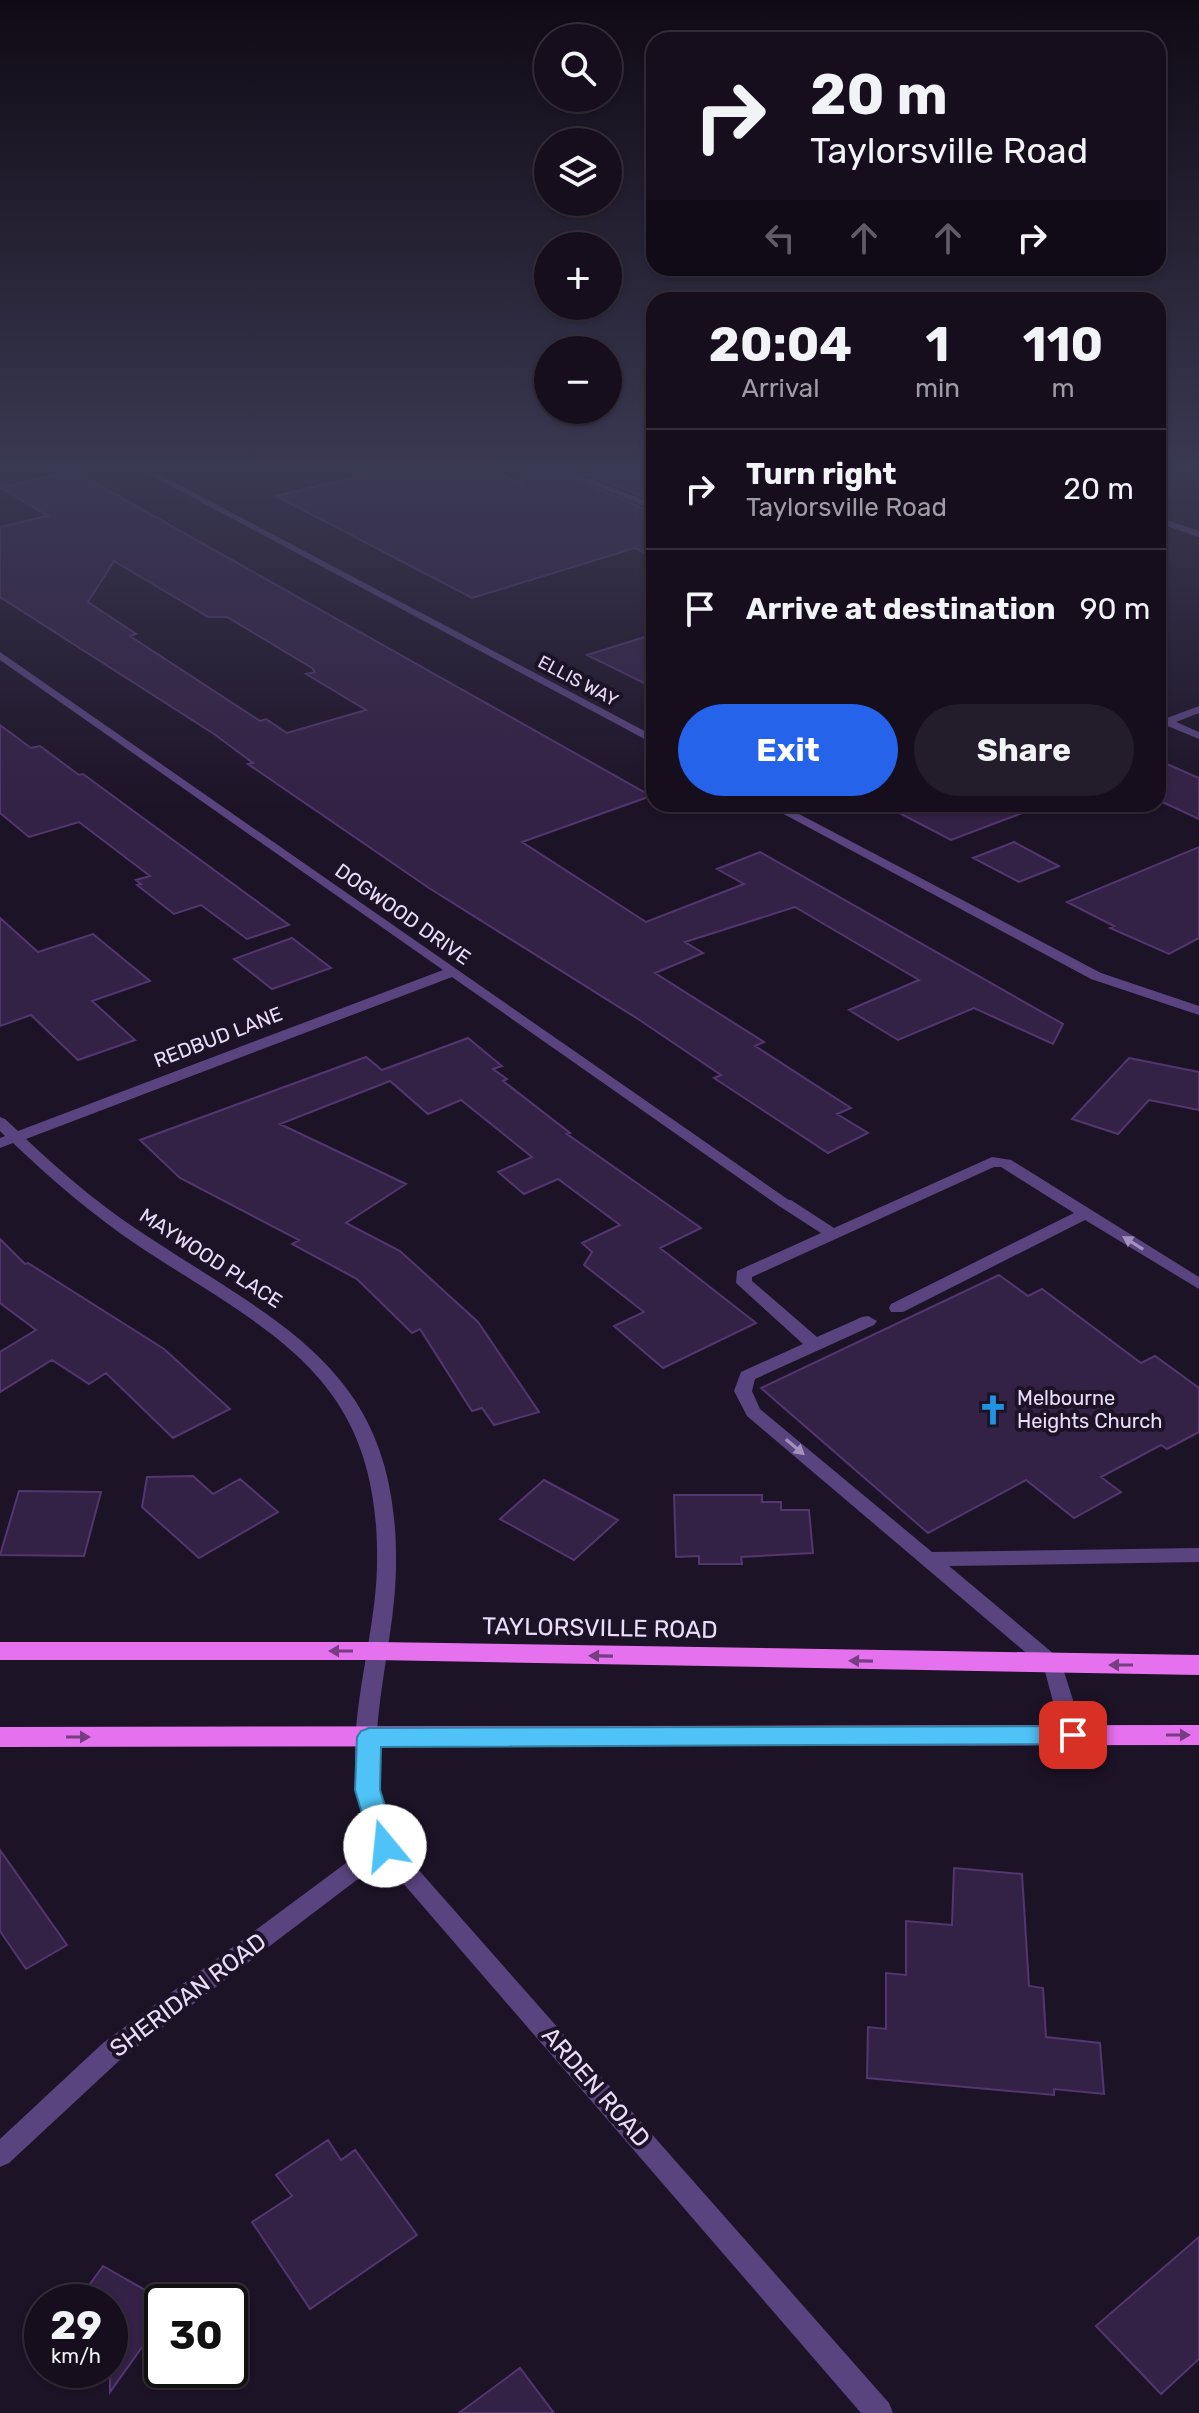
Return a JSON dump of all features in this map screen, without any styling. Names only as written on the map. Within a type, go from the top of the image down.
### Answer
[{"type":"main road","name":"TAYLORSVILLE ROAD","points":[[0,1651],[378,1651],[1199,1665]]},
{"type":"main road","points":[[0,1737],[1199,1735]]},
{"type":"street","name":"ELLIS WAY","points":[[358,584],[646,737]]},
{"type":"street","name":"DOGWOOD DRIVE","points":[[0,655],[451,972],[833,1234]]},
{"type":"street","points":[[1166,719],[1199,709]]},
{"type":"street","points":[[1166,721],[1199,736]]},
{"type":"street","points":[[786,812],[1096,976],[1199,1011]]},
{"type":"street","name":"REDBUD LANE","points":[[8,1140],[451,972]]},
{"type":"street","name":"MAYWOOD PLACE","points":[[0,1122],[8,1140],[93,1206],[271,1321],[321,1366],[358,1417],[381,1476],[387,1554],[369,1737]]},
{"type":"street","points":[[814,1344],[741,1278],[992,1162],[1005,1163],[1199,1284]]},
{"type":"street","points":[[897,1308],[1086,1213]]},
{"type":"street","points":[[868,1321],[747,1376],[743,1391],[753,1412],[1053,1664],[1073,1735]]},
{"type":"street","points":[[928,1559],[1199,1555]]},
{"type":"street","name":"ARDEN ROAD","points":[[369,1737],[367,1790],[385,1846],[879,2413]]},
{"type":"street","name":"SHERIDAN ROAD","points":[[0,2155],[112,2051],[385,1846]]},
{"type":"building","points":[[0,584],[100,584],[88,602],[136,634],[130,636],[260,721],[266,719],[287,733],[366,710],[306,674],[315,672],[312,668],[227,617],[208,617],[152,584],[274,584],[646,793],[646,798],[522,842],[646,922],[744,884],[717,869],[760,852],[1063,1024],[1053,1044],[974,1008],[898,1040],[849,1010],[919,980],[795,907],[685,942],[703,953],[655,973],[764,1042],[755,1046],[851,1108],[837,1114],[868,1133],[828,1153],[714,1078],[721,1075],[638,1019],[429,888],[248,764],[253,763],[214,734],[0,597]]},
{"type":"building","points":[[444,584],[519,584],[472,598]]},
{"type":"building","points":[[646,637],[646,684],[587,655]]},
{"type":"building","points":[[0,725],[31,748],[40,746],[79,775],[83,774],[289,925],[247,939],[201,905],[174,914],[137,885],[141,884],[136,880],[150,876],[79,822],[29,837],[0,813]]},
{"type":"building","points":[[1166,764],[1199,778],[1199,819],[1166,804]]},
{"type":"building","points":[[897,812],[1025,812],[951,840]]},
{"type":"building","points":[[1014,842],[1059,866],[1019,882],[973,858]]},
{"type":"building","points":[[1199,847],[1199,938],[1169,954],[1110,928],[1114,926],[1067,902]]},
{"type":"building","points":[[0,918],[38,952],[93,934],[150,981],[92,1001],[135,1040],[78,1060],[31,1015],[0,1026]]},
{"type":"building","points":[[292,938],[331,968],[272,989],[234,959]]},
{"type":"building","points":[[468,1038],[502,1066],[493,1069],[507,1079],[503,1081],[570,1133],[567,1134],[701,1228],[660,1248],[756,1323],[663,1368],[614,1326],[644,1312],[584,1265],[592,1252],[582,1243],[620,1225],[558,1179],[524,1194],[498,1172],[532,1157],[461,1100],[428,1114],[390,1081],[280,1124],[406,1184],[346,1223],[400,1251],[478,1322],[539,1412],[494,1425],[482,1408],[472,1411],[420,1329],[412,1333],[357,1279],[292,1244],[299,1240],[180,1178],[140,1140],[366,1057],[382,1070]]},
{"type":"building","points":[[1129,1058],[1199,1072],[1199,1110],[1149,1100],[1118,1134],[1072,1119]]},
{"type":"building","points":[[0,1239],[25,1264],[28,1263],[164,1349],[230,1409],[173,1438],[106,1373],[89,1384],[52,1360],[0,1392],[0,1352],[36,1330],[0,1303]]},
{"type":"building","name":"Melbourne Heights Church","points":[[999,1275],[1028,1296],[1042,1289],[1141,1363],[1155,1356],[1199,1388],[1199,1432],[1167,1449],[1161,1445],[1101,1477],[1121,1492],[1074,1518],[1026,1480],[928,1533],[761,1388]]},
{"type":"building","points":[[193,1476],[213,1494],[240,1479],[278,1512],[199,1558],[142,1507],[147,1477]]},
{"type":"building","points":[[544,1480],[618,1520],[574,1560],[500,1519]]},
{"type":"building","points":[[19,1491],[101,1492],[84,1556],[0,1555]]},
{"type":"building","points":[[674,1495],[762,1495],[762,1502],[781,1502],[781,1510],[809,1510],[813,1553],[741,1557],[742,1564],[699,1564],[699,1556],[676,1557]]},
{"type":"building","points":[[0,1850],[67,1945],[26,1969],[0,1931]]},
{"type":"building","points":[[954,1868],[1022,1874],[1029,1986],[1043,1988],[1046,2037],[1100,2043],[1104,2094],[1054,2089],[1054,2095],[867,2078],[868,2027],[886,2029],[886,1973],[906,1975],[906,1921],[952,1925]]},
{"type":"building","points":[[328,2140],[341,2160],[355,2150],[417,2235],[310,2309],[252,2222],[292,2196],[276,2175]]},
{"type":"building","points":[[1199,2237],[1199,2359],[1161,2394],[1096,2326]]},
{"type":"building","points":[[103,2266],[144,2289],[144,2344],[128,2367],[128,2284],[90,2284]]},
{"type":"building","points":[[520,2368],[554,2413],[459,2413]]},
{"type":"place","name":"Melbourne Heights Church","points":[[993,1410]]},
{"type":"route","points":[[385,1846],[367,1790],[369,1737],[1073,1735]]}]
